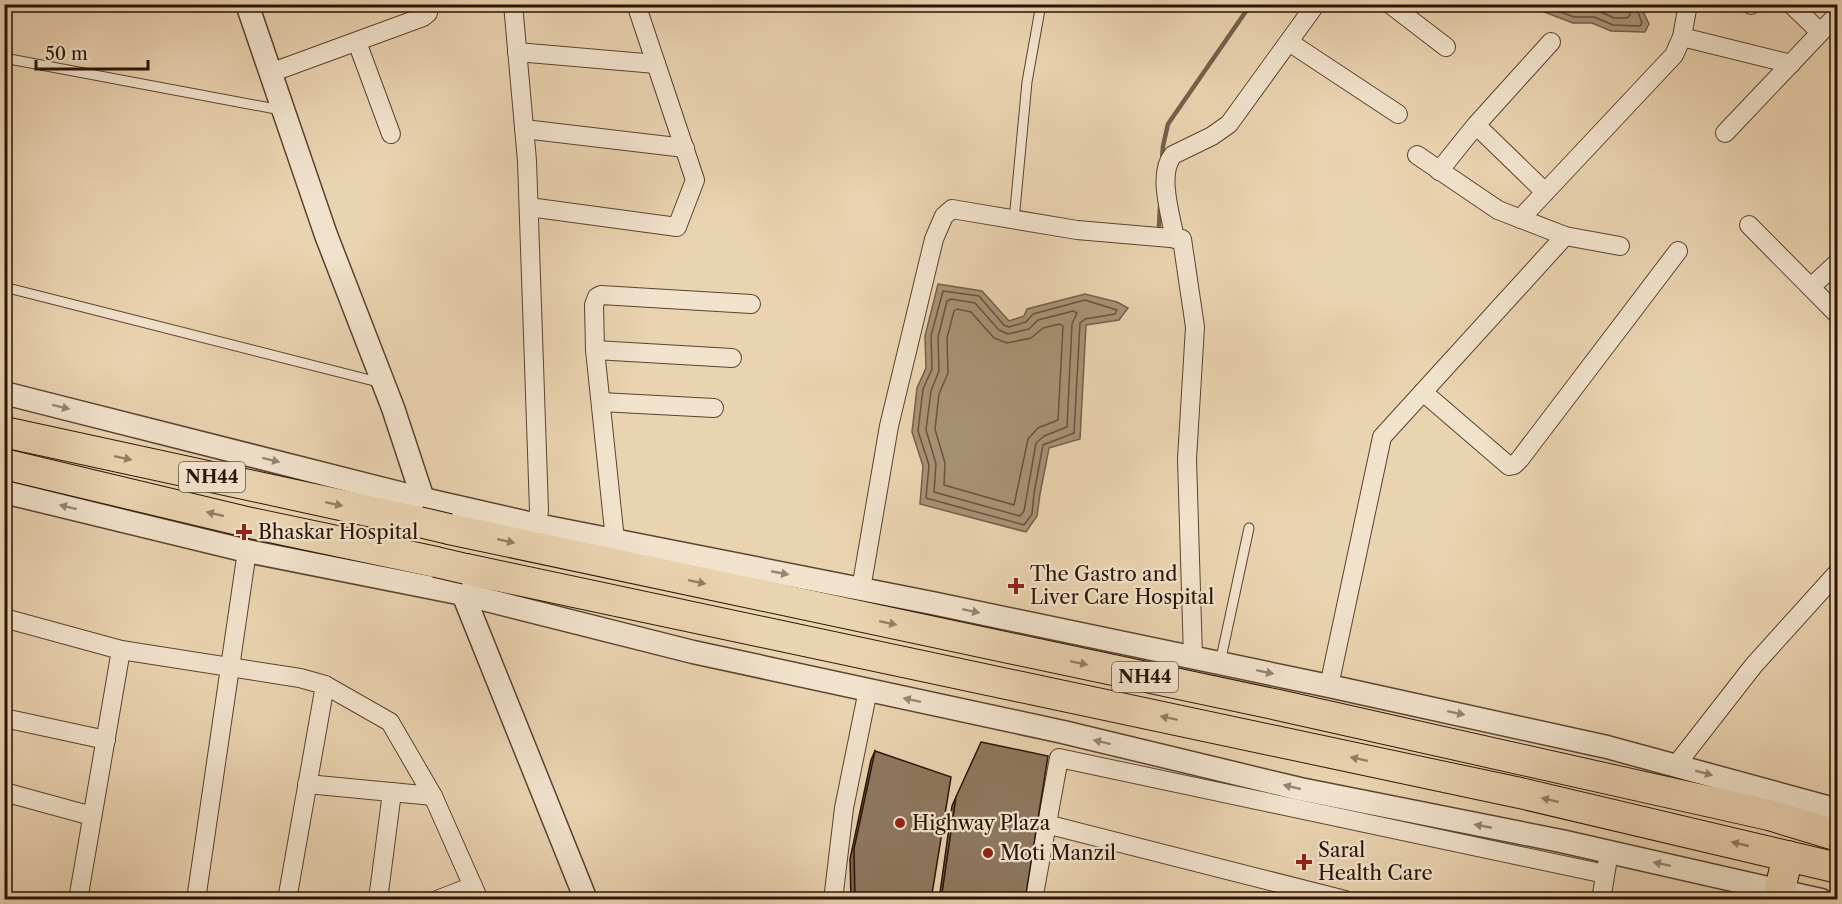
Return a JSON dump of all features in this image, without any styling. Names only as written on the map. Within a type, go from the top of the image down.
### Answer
[{"type":"highway","name":"NH44","points":[[4,432],[421,511],[449,529],[1267,703],[1773,804],[1838,836]]},
{"type":"highway","name":"NH44","points":[[4,464],[251,523],[436,562],[465,581],[1520,793],[1838,868]]},
{"type":"highway","points":[[1780,889],[1788,856]]},
{"type":"street","points":[[246,4],[326,235],[384,384],[421,511]]},
{"type":"street","points":[[270,73],[423,17],[428,13],[429,4]]},
{"type":"street","points":[[528,207],[677,227],[694,180],[636,4]]},
{"type":"street","points":[[1175,239],[1165,178],[1169,160],[1173,155],[1212,136],[1229,124],[1316,4]]},
{"type":"street","points":[[1390,4],[1446,47]]},
{"type":"street","points":[[1791,4],[1820,32]]},
{"type":"street","points":[[512,5],[524,129],[528,207],[539,510],[537,525]]},
{"type":"street","points":[[1520,219],[1674,55],[1682,37],[1686,5]]},
{"type":"street","points":[[1725,133],[1838,14]]},
{"type":"street","points":[[1682,37],[1791,64]]},
{"type":"street","points":[[357,42],[391,134]]},
{"type":"street","points":[[1289,42],[1398,114]]},
{"type":"street","points":[[1439,171],[1476,125],[1551,42]]},
{"type":"street","points":[[517,52],[656,64]]},
{"type":"street","points":[[1476,125],[1545,192]]},
{"type":"street","points":[[524,129],[685,148]]},
{"type":"street","points":[[1417,155],[1498,210],[1565,236],[1620,246]]},
{"type":"street","points":[[861,589],[889,426],[934,239],[944,216],[952,209],[1077,230],[1182,239],[1195,327],[1187,459],[1193,657]]},
{"type":"street","points":[[1749,225],[1838,315]]},
{"type":"street","points":[[1329,686],[1382,437],[1565,236]]},
{"type":"street","points":[[1423,392],[1509,466],[1514,465],[1521,459],[1678,251]]},
{"type":"street","points":[[1811,287],[1838,262]]},
{"type":"street","points":[[615,540],[595,350],[594,305],[597,297],[601,295],[751,304]]},
{"type":"street","points":[[595,350],[732,358]]},
{"type":"street","points":[[4,393],[421,511],[537,525],[1193,657],[1607,747],[1676,765],[1773,804],[1838,810]]},
{"type":"street","points":[[601,402],[714,408]]},
{"type":"street","points":[[4,492],[247,551],[465,581],[693,652],[1063,732],[1300,789],[1561,841],[1607,864]]},
{"type":"street","points":[[196,900],[247,551]]},
{"type":"street","points":[[1676,765],[1754,665],[1838,572]]},
{"type":"street","points":[[465,581],[586,900]]},
{"type":"street","points":[[4,618],[121,650],[300,678],[325,685],[390,722],[433,796],[476,893],[437,900]]},
{"type":"street","points":[[78,900],[121,650]]},
{"type":"street","points":[[287,900],[325,685]]},
{"type":"street","points":[[835,900],[844,808],[868,690]]},
{"type":"street","points":[[4,718],[106,740]]},
{"type":"street","points":[[1033,900],[1059,758],[1607,864],[1780,889],[1821,900]]},
{"type":"street","points":[[307,784],[433,796]]},
{"type":"street","points":[[4,792],[92,816]]},
{"type":"street","points":[[378,900],[392,792]]},
{"type":"street","points":[[1047,824],[1345,900]]},
{"type":"street","points":[[1601,900],[1607,864]]},
{"type":"lane","points":[[1014,219],[1027,82],[1041,4]]},
{"type":"lane","points":[[4,58],[283,111]]},
{"type":"lane","points":[[4,287],[384,384]]},
{"type":"lane","points":[[1220,663],[1249,528]]},
{"type":"water","points":[[1549,5],[1640,5],[1649,24],[1645,32],[1611,31],[1592,23],[1573,23],[1544,12]]},
{"type":"water","points":[[938,284],[982,291],[1009,321],[1024,316],[1027,309],[1085,294],[1117,302],[1128,308],[1119,320],[1086,325],[1080,439],[1049,448],[1037,516],[1026,532],[920,504],[923,466],[912,432],[917,388],[926,368],[925,336]]},
{"type":"building","name":"Moti Manzil","points":[[981,742],[1048,756],[1025,900],[941,900],[956,797]]},
{"type":"building","name":"Highway Plaza","points":[[875,751],[951,777],[931,900],[855,900],[854,849]]},
{"type":"waterway","points":[[1162,161],[1168,124],[1251,4]]},
{"type":"waterway","points":[[1159,226],[1160,206]]},
{"type":"place","name":"Bhaskar Hospital","points":[[244,532]]},
{"type":"place","name":"The Gastro and Liver Care Hospital","points":[[1016,586]]},
{"type":"place","name":"Highway Plaza","points":[[900,823]]},
{"type":"place","name":"Moti Manzil","points":[[988,853]]},
{"type":"place","name":"Saral Health Care","points":[[1304,862]]}]
